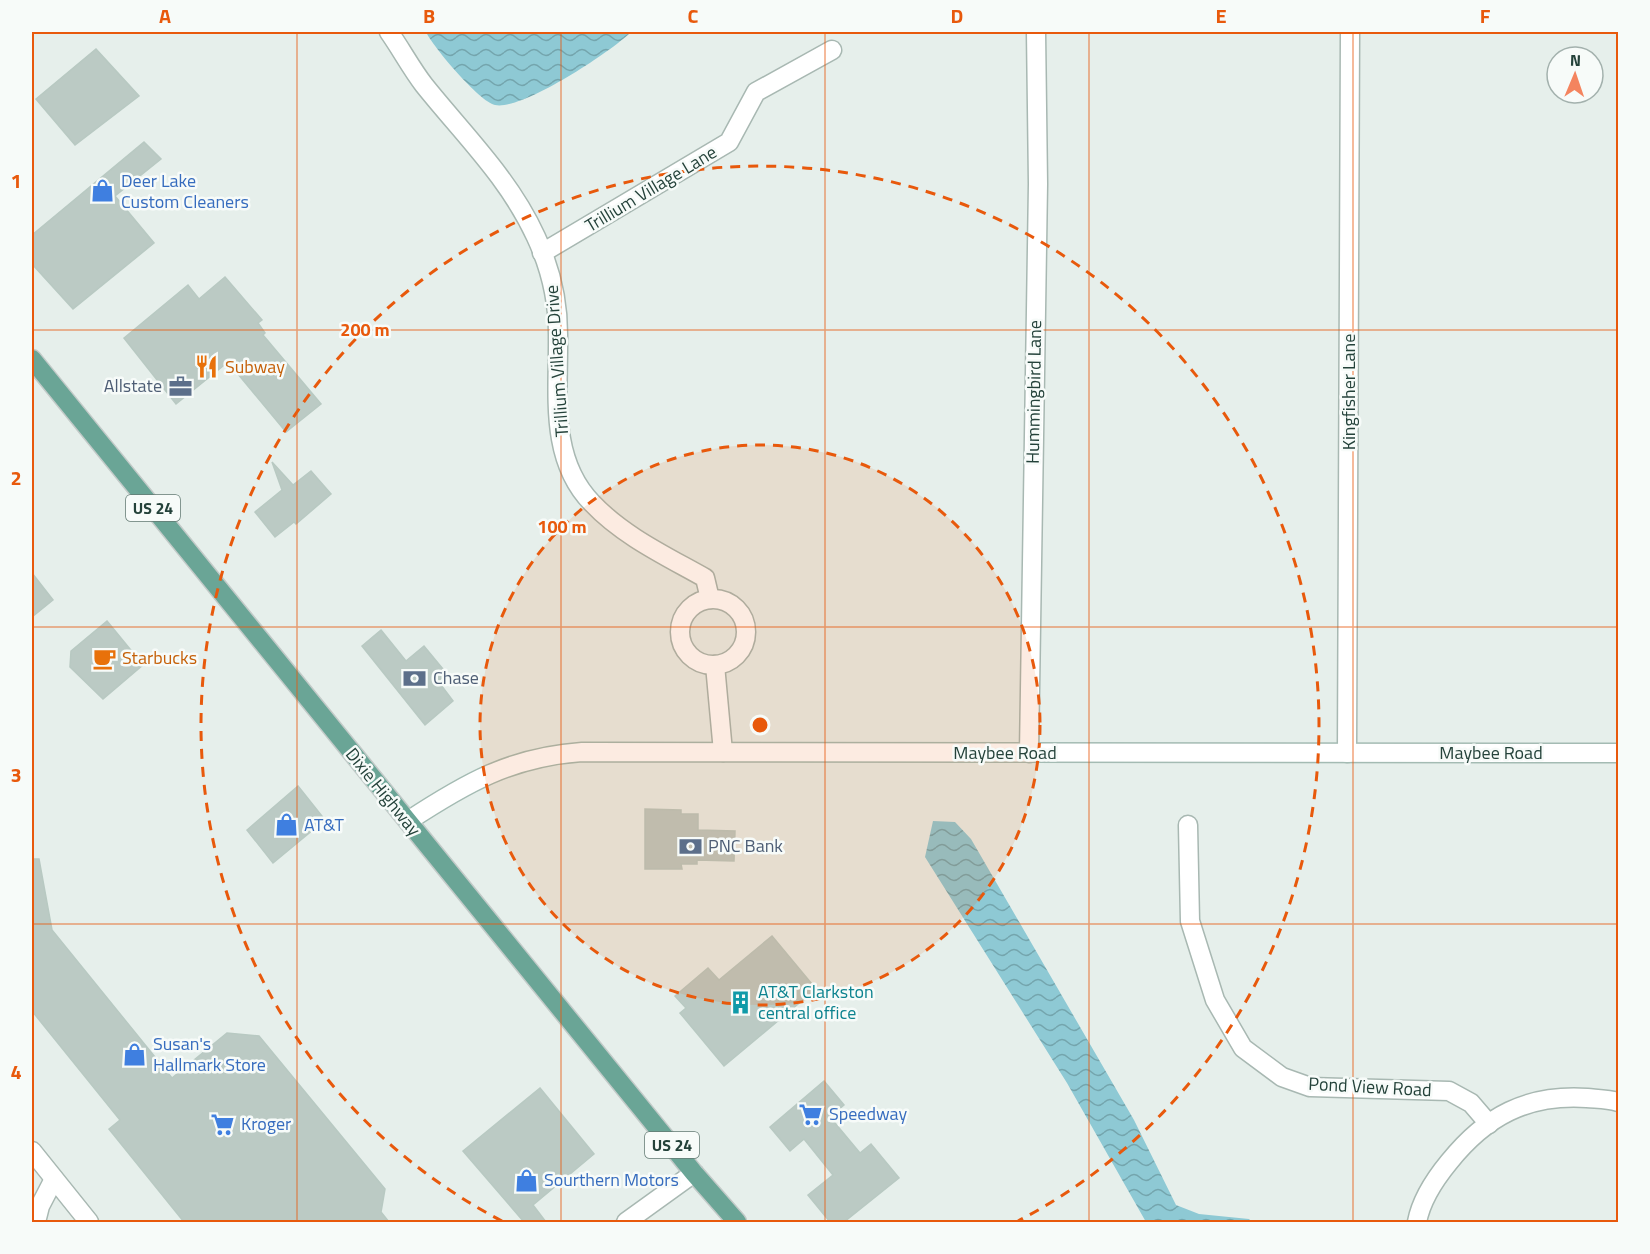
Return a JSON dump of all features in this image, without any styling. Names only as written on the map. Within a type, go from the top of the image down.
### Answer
[{"type":"main road","name":"Dixie Highway","points":[[32,359],[694,1173],[737,1222]]},
{"type":"street","name":"Trillium Village Drive","points":[[389,32],[423,84],[515,195],[542,253],[551,276],[558,331],[557,409],[560,436],[571,470],[590,502],[622,530],[705,578],[710,599]]},
{"type":"street","name":"Hummingbird Lane","points":[[1029,753],[1038,184],[1035,32]]},
{"type":"street","name":"Kingfisher Lane","points":[[1347,753],[1350,32]]},
{"type":"street","name":"Trillium Village Lane","points":[[542,253],[729,142],[756,92],[832,50]]},
{"type":"street","points":[[710,599],[723,600],[734,606],[742,617],[746,629],[744,642],[738,653],[728,661],[715,665],[702,663],[691,657],[683,647],[680,634],[681,621],[687,610],[697,602],[710,599]]},
{"type":"street","points":[[715,665],[723,752]]},
{"type":"street","name":"Maybee Road","points":[[408,821],[461,786],[495,770],[555,754],[723,752],[1618,753]]},
{"type":"street","name":"Pond View Road","points":[[1188,825],[1187,886],[1190,921],[1215,1000],[1243,1048],[1282,1077],[1310,1087],[1449,1091],[1471,1103],[1489,1124]]},
{"type":"street","points":[[1417,1222],[1438,1176],[1475,1132],[1526,1103],[1560,1096],[1618,1102]]},
{"type":"street","points":[[32,1150],[89,1222]]},
{"type":"street","points":[[626,1222],[694,1173]]},
{"type":"street","points":[[36,1222],[40,1206],[54,1179]]},
{"type":"water","points":[[426,32],[631,32],[587,65],[545,90],[525,99],[495,105],[488,102],[458,73]]},
{"type":"water","points":[[933,821],[955,822],[971,839],[1134,1120],[1176,1205],[1199,1214],[1249,1219],[1252,1222],[1146,1222],[1067,1083],[925,857]]},
{"type":"building","points":[[96,49],[139,96],[75,145],[36,99]]},
{"type":"building","points":[[144,142],[161,159],[115,196],[154,243],[73,309],[32,264],[32,235]]},
{"type":"building","points":[[225,277],[262,320],[258,323],[265,333],[263,335],[321,404],[286,432],[228,362],[176,404],[124,338],[188,285],[199,299]]},
{"type":"building","points":[[272,462],[293,485],[311,471],[331,494],[296,524],[294,522],[275,537],[255,512],[282,490]]},
{"type":"building","points":[[32,573],[53,600],[32,617]]},
{"type":"building","name":"Starbucks","points":[[107,621],[143,665],[103,699],[70,667],[71,651]]},
{"type":"building","name":"Chase","points":[[381,630],[406,661],[424,646],[447,674],[438,681],[453,701],[425,725],[362,646]]},
{"type":"building","name":"AT&T","points":[[298,786],[325,820],[273,863],[247,830]]},
{"type":"building","name":"PNC Bank","points":[[645,809],[681,810],[681,814],[698,814],[698,830],[735,831],[734,861],[697,860],[697,864],[681,864],[682,869],[645,869]]},
{"type":"building","name":"Kroger","points":[[32,859],[39,859],[52,930],[172,1078],[227,1033],[259,1036],[385,1189],[381,1212],[389,1222],[184,1222],[109,1129],[120,1120],[32,1011]]},
{"type":"building","name":"AT&T Clarkston central office","points":[[772,936],[816,989],[724,1066],[680,1013],[686,1008],[675,996],[708,968],[719,980]]},
{"type":"building","points":[[824,1081],[844,1105],[830,1117],[860,1153],[871,1144],[899,1178],[844,1222],[830,1222],[808,1195],[833,1175],[804,1139],[790,1151],[770,1127]]},
{"type":"building","name":"Sourthern Motors","points":[[540,1088],[594,1154],[533,1205],[546,1222],[524,1222],[463,1151]]},
{"type":"place","name":"Deer Lake Custom Cleaners","points":[[103,191]]},
{"type":"place","name":"Subway","points":[[207,367]]},
{"type":"place","name":"Allstate","points":[[180,386]]},
{"type":"place","name":"Starbucks","points":[[104,658]]},
{"type":"place","name":"Chase","points":[[415,678]]},
{"type":"place","name":"AT&T","points":[[286,825]]},
{"type":"place","name":"PNC Bank","points":[[690,846]]},
{"type":"place","name":"AT&T Clarkston central office","points":[[740,1002]]},
{"type":"place","name":"Susan's Hallmark Store","points":[[135,1054]]},
{"type":"place","name":"Speedway","points":[[811,1114]]},
{"type":"place","name":"Kroger","points":[[223,1124]]},
{"type":"place","name":"Sourthern Motors","points":[[526,1180]]}]
